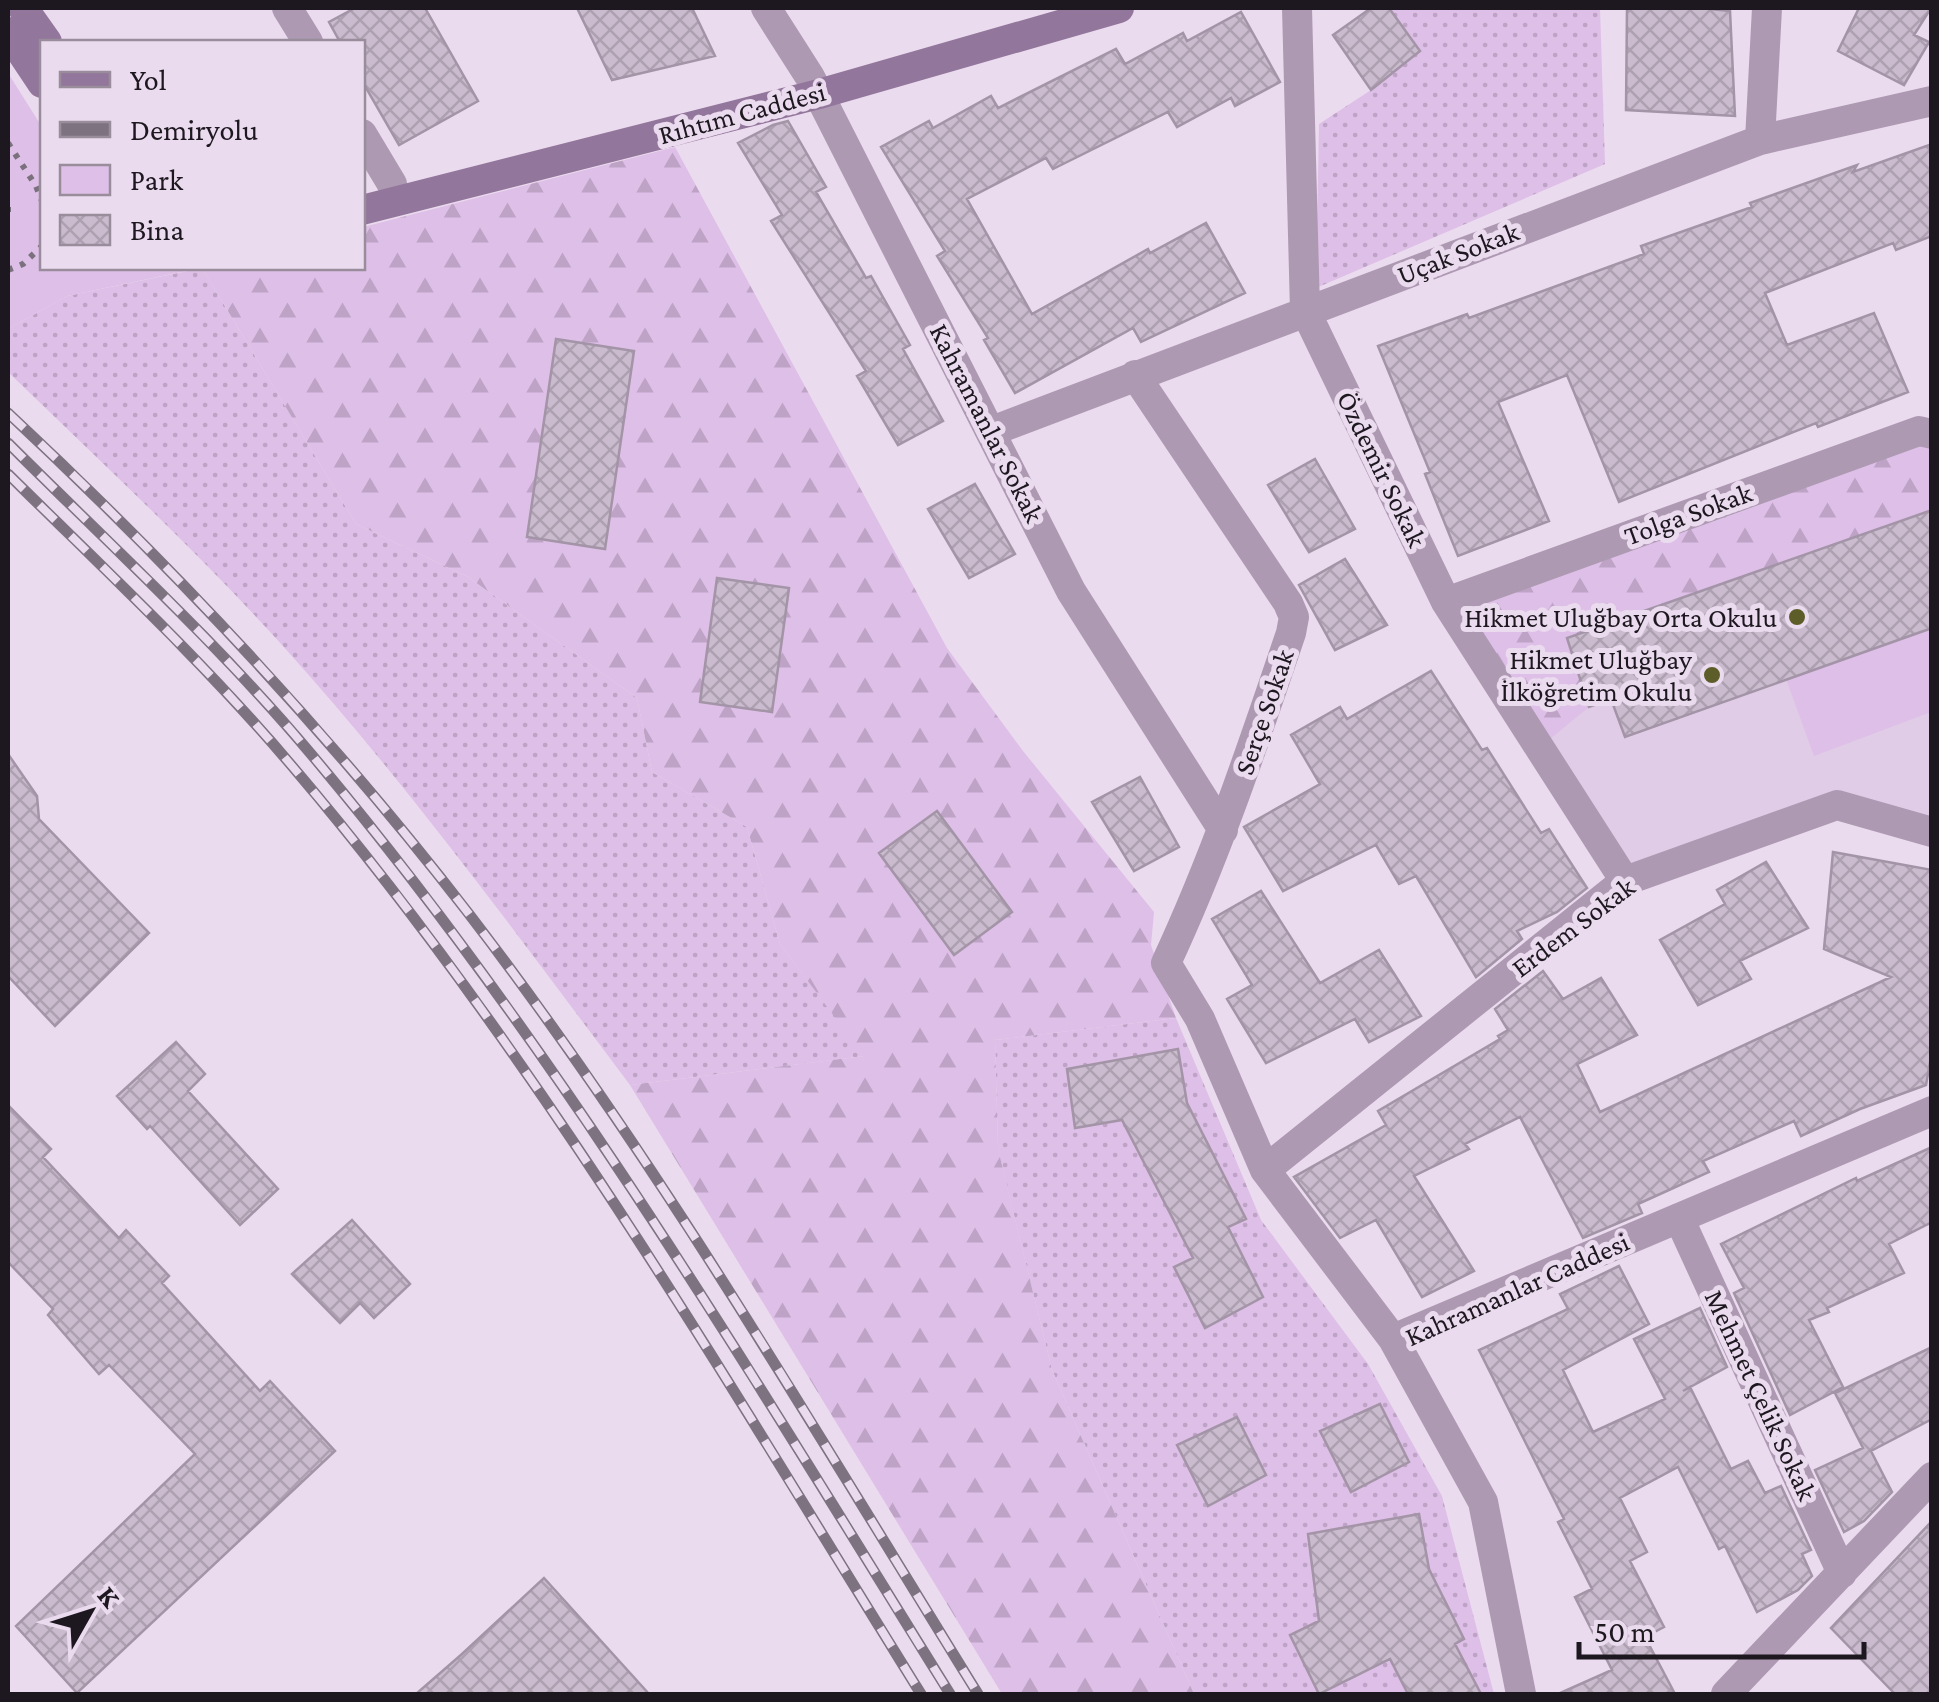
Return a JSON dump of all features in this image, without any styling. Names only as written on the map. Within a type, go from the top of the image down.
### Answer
[{"type":"main road","points":[[23,8],[46,40]]},
{"type":"main road","name":"Rıhtım Caddesi","points":[[377,188],[814,86],[1054,8]]},
{"type":"main road","name":"Rıhtım Caddesi","points":[[365,209],[814,86],[1118,8]]},
{"type":"main road","points":[[8,32],[40,80]]},
{"type":"street","points":[[287,8],[307,40]]},
{"type":"street","name":"Kahramanlar Sokak","points":[[766,8],[814,86],[1071,591],[1223,830]]},
{"type":"street","name":"Özdemir Sokak","points":[[1297,8],[1305,310],[1446,602],[1625,881]]},
{"type":"street","points":[[1760,140],[1767,8]]},
{"type":"street","name":"Uçak Sokak","points":[[992,431],[1760,140],[1929,94]]},
{"type":"street","points":[[365,145],[377,188]]},
{"type":"street","name":"Serçe Sokak","points":[[1135,375],[1294,617],[1292,634],[1223,830],[1166,963],[1207,1034],[1266,1170]]},
{"type":"street","name":"Tolga Sokak","points":[[1446,602],[1919,431],[1932,434]]},
{"type":"street","name":"Erdem Sokak","points":[[1266,1170],[1625,881],[1837,805],[1932,832]]},
{"type":"street","name":"Kahramanlar Caddesi","points":[[1521,1694],[1482,1502],[1393,1339],[1932,1112]]},
{"type":"street","points":[[1266,1170],[1393,1339]]},
{"type":"street","name":"Mehmet Çelik Sokak","points":[[1680,1218],[1842,1572]]},
{"type":"street","points":[[1726,1694],[1932,1477]]},
{"type":"path","points":[[8,143],[12,158],[40,199]]},
{"type":"path","points":[[8,207],[8,220]]},
{"type":"path","points":[[8,270],[23,264],[40,248]]},
{"type":"shaded area","name":"Hikmet Uluğbay İlköğretim Okulu","points":[[1931,434],[1931,832],[1837,805],[1625,881],[1446,602]]},
{"type":"green space","points":[[1389,8],[1600,8],[1605,164],[1316,288],[1319,124],[1371,90],[1419,51]]},
{"type":"green space","points":[[8,73],[40,124],[40,270],[190,270],[67,296],[8,329]]},
{"type":"green space","points":[[675,147],[947,648],[1023,751],[1154,912],[1151,945],[1176,1018],[995,1040],[998,1149],[1052,1370],[1194,1694],[1002,1694],[630,1085],[864,1056],[780,944],[747,827],[652,772],[637,698],[468,577],[356,524],[203,270],[365,270],[365,226]]},
{"type":"green space","points":[[203,270],[356,524],[468,577],[637,698],[652,772],[747,827],[780,944],[865,1056],[630,1085],[461,861],[328,697],[215,574],[8,372],[8,329],[67,296]]},
{"type":"green space","points":[[1931,434],[1931,519],[1928,511],[1568,638],[1589,707],[1539,748],[1446,602]]},
{"type":"green space","points":[[1931,628],[1931,712],[1814,756],[1786,679]]},
{"type":"green space","points":[[1176,1018],[1261,1220],[1368,1364],[1442,1496],[1494,1694],[1194,1694],[1052,1370],[998,1150],[995,1040]]},
{"type":"building","points":[[355,8],[425,8],[478,101],[399,145],[365,86],[365,40],[339,40],[329,22]]},
{"type":"building","points":[[577,8],[692,8],[715,56],[612,80]]},
{"type":"building","points":[[1371,8],[1389,8],[1420,51],[1371,90],[1333,35]]},
{"type":"building","points":[[1627,8],[1730,11],[1735,116],[1626,110]]},
{"type":"building","points":[[1859,8],[1931,8],[1914,35],[1929,42],[1904,85],[1838,51]]},
{"type":"building","points":[[1241,12],[1280,82],[1235,106],[1231,98],[1177,127],[1168,112],[1053,169],[1046,158],[967,199],[1032,314],[1148,249],[1150,253],[1206,223],[1245,293],[1141,342],[1133,328],[1015,393],[984,340],[988,338],[937,256],[945,251],[881,147],[929,121],[933,128],[991,96],[998,108],[1116,49],[1125,64],[1183,33],[1187,41]]},
{"type":"building","points":[[788,121],[826,187],[816,192],[910,345],[903,349],[943,421],[898,445],[857,376],[866,371],[771,221],[782,215],[738,143]]},
{"type":"building","points":[[1932,144],[1932,236],[1896,250],[1893,243],[1765,293],[1787,345],[1874,313],[1908,392],[1818,427],[1816,423],[1619,502],[1567,375],[1498,402],[1549,521],[1458,556],[1425,474],[1430,472],[1378,346],[1467,314],[1469,318],[1644,254],[1641,246],[1752,207],[1750,203],[1857,165],[1853,172]]},
{"type":"building","points":[[556,339],[634,351],[605,549],[527,537]]},
{"type":"building","points":[[1315,459],[1355,529],[1309,552],[1268,485]]},
{"type":"building","points":[[975,484],[1015,554],[969,578],[928,509]]},
{"type":"building","name":"Hikmet Uluğbay Orta Okulu","points":[[1932,510],[1932,628],[1625,737],[1611,699],[1589,707],[1567,638]]},
{"type":"building","points":[[1345,559],[1387,625],[1335,650],[1299,585]]},
{"type":"building","points":[[717,578],[789,588],[772,712],[700,702]]},
{"type":"building","points":[[1431,671],[1482,750],[1487,748],[1541,833],[1549,829],[1587,888],[1557,912],[1517,931],[1522,939],[1476,977],[1416,876],[1399,884],[1376,845],[1283,891],[1244,827],[1320,784],[1291,735],[1340,707],[1347,719]]},
{"type":"building","points":[[8,754],[37,796],[39,819],[149,933],[55,1026],[8,976]]},
{"type":"building","points":[[1140,777],[1179,847],[1134,871],[1092,802]]},
{"type":"building","points":[[937,811],[1012,912],[954,955],[879,853]]},
{"type":"building","points":[[1833,852],[1932,870],[1932,1052],[1926,1085],[1801,1136],[1794,1121],[1703,1161],[1709,1172],[1638,1204],[1642,1213],[1583,1238],[1520,1117],[1465,1144],[1469,1149],[1414,1176],[1474,1271],[1422,1297],[1376,1220],[1340,1238],[1294,1177],[1386,1125],[1378,1111],[1500,1039],[1498,1036],[1508,1030],[1495,1009],[1543,971],[1563,999],[1601,978],[1637,1035],[1577,1064],[1600,1112],[1891,977],[1824,949]]},
{"type":"building","points":[[1766,862],[1808,928],[1740,961],[1751,979],[1698,1005],[1660,940],[1725,904],[1717,890]]},
{"type":"building","points":[[1261,891],[1320,983],[1379,950],[1421,1016],[1369,1042],[1355,1019],[1266,1063],[1227,999],[1252,985],[1212,919]]},
{"type":"building","points":[[176,1042],[205,1074],[188,1091],[278,1189],[240,1225],[150,1126],[147,1129],[117,1096]]},
{"type":"building","points":[[1178,1049],[1187,1103],[1246,1219],[1228,1227],[1263,1297],[1205,1328],[1174,1267],[1193,1258],[1122,1120],[1075,1128],[1067,1069]]},
{"type":"building","points":[[8,1105],[51,1149],[43,1157],[119,1238],[126,1230],[169,1276],[162,1283],[260,1391],[270,1381],[335,1451],[77,1693],[16,1626],[195,1454],[109,1365],[99,1374],[48,1315],[53,1309],[8,1262]]},
{"type":"building","points":[[1932,1147],[1932,1222],[1889,1244],[1904,1273],[1809,1320],[1843,1387],[1790,1415],[1734,1293],[1744,1288],[1721,1244],[1856,1178],[1857,1181]]},
{"type":"building","points":[[352,1220],[410,1284],[374,1318],[360,1303],[340,1323],[292,1274]]},
{"type":"building","points":[[1619,1266],[1649,1324],[1563,1370],[1593,1432],[1665,1399],[1634,1339],[1700,1308],[1727,1367],[1690,1387],[1731,1469],[1748,1461],[1765,1493],[1781,1486],[1811,1550],[1802,1554],[1812,1576],[1798,1590],[1757,1612],[1725,1546],[1719,1549],[1678,1467],[1620,1498],[1647,1552],[1630,1561],[1664,1627],[1645,1637],[1675,1694],[1558,1694],[1612,1670],[1575,1597],[1592,1589],[1558,1522],[1564,1519],[1479,1350],[1568,1309],[1560,1294]]},
{"type":"building","points":[[1932,1347],[1932,1419],[1871,1451],[1892,1492],[1864,1521],[1844,1532],[1815,1470],[1863,1448],[1835,1393]]},
{"type":"building","points":[[1380,1404],[1409,1462],[1351,1492],[1320,1431]]},
{"type":"building","points":[[1237,1417],[1266,1475],[1208,1506],[1177,1445]]},
{"type":"building","points":[[1419,1514],[1429,1569],[1464,1639],[1455,1644],[1481,1694],[1408,1694],[1390,1659],[1319,1694],[1290,1635],[1319,1621],[1308,1534]]},
{"type":"building","points":[[1932,1521],[1932,1694],[1895,1694],[1831,1628]]},
{"type":"building","points":[[544,1578],[649,1694],[416,1694],[462,1654]]},
{"type":"railway","points":[[8,413],[131,531],[249,654],[362,782],[469,914],[670,1200],[978,1694]]},
{"type":"railway","points":[[8,443],[239,673],[401,865],[486,978],[647,1212],[950,1694]]},
{"type":"railway","points":[[8,474],[258,727],[381,875],[465,987],[624,1218],[921,1694]]},
{"type":"place","name":"Hikmet Uluğbay Orta Okulu","points":[[1797,617]]},
{"type":"place","name":"Hikmet Uluğbay İlköğretim Okulu","points":[[1712,675]]}]
